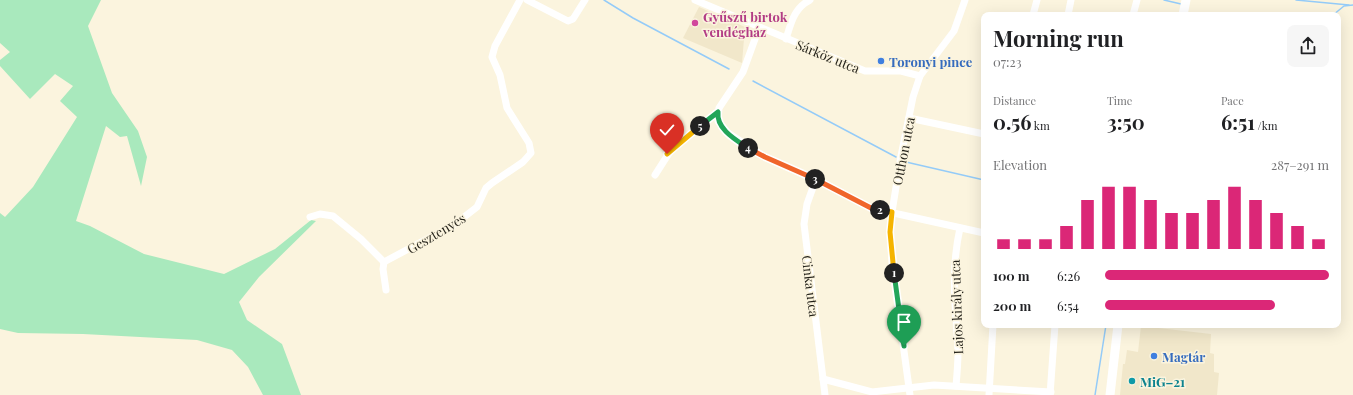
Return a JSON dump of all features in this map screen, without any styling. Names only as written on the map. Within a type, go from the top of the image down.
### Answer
[{"type":"main road","points":[[1184,12],[1186,0]]},
{"type":"main road","points":[[1110,395],[1118,328]]},
{"type":"street","name":"Gesztenyés","points":[[384,262],[455,224],[477,207],[486,188],[523,162],[531,153],[531,148],[527,137],[507,108],[500,75],[492,57],[495,46],[520,0]]},
{"type":"street","points":[[527,0],[568,21],[573,18],[585,0]]},
{"type":"street","name":"Sárköz utca","points":[[695,0],[865,71],[901,71],[920,76]]},
{"type":"street","points":[[786,39],[795,14],[802,4],[810,0]]},
{"type":"street","points":[[920,76],[954,30],[965,0]]},
{"type":"street","points":[[1034,12],[1037,0]]},
{"type":"street","points":[[1069,12],[1071,0]]},
{"type":"street","points":[[1134,12],[1137,0]]},
{"type":"street","points":[[655,175],[671,150],[718,112],[725,98],[743,72],[759,28]]},
{"type":"street","name":"Otthon utca","points":[[910,391],[892,263],[890,232],[892,212],[909,118],[920,76]]},
{"type":"street","points":[[718,112],[718,121],[722,127],[745,146],[765,157],[816,179],[871,208],[981,232]]},
{"type":"street","points":[[909,118],[981,133]]},
{"type":"street","name":"Cinka utca","points":[[816,179],[807,204],[804,224],[825,395]]},
{"type":"street","points":[[310,217],[320,214],[333,216],[361,238],[384,262],[383,269],[386,290]]},
{"type":"street","name":"Lajos király utca","points":[[956,386],[958,354],[954,303],[954,252],[960,228]]},
{"type":"street","points":[[989,391],[993,328]]},
{"type":"street","points":[[823,379],[872,392],[910,391],[934,385],[956,386],[989,391],[1050,393],[1055,328]]},
{"type":"shaded area","points":[[699,7],[745,27],[742,63],[683,38]]},
{"type":"shaded area","points":[[1141,328],[1158,328],[1211,334],[1210,353],[1214,354],[1214,372],[1219,373],[1217,395],[1120,395],[1123,364],[1125,364],[1127,350],[1138,352]]},
{"type":"green space","points":[[0,0],[101,0],[88,26],[112,93],[138,131],[147,157],[141,186],[127,136],[120,137],[106,126],[76,221],[90,226],[144,254],[224,274],[275,249],[311,220],[316,221],[259,277],[239,302],[247,320],[282,344],[301,395],[263,395],[248,367],[232,350],[197,340],[83,334],[18,333],[0,329],[0,213],[5,217],[33,187],[77,117],[60,101],[73,86],[55,74],[30,99],[0,66],[0,60],[10,52],[0,43]]},
{"type":"waterway","points":[[604,0],[633,18],[729,69]]},
{"type":"waterway","points":[[1164,0],[1181,4]]},
{"type":"waterway","points":[[1296,0],[1349,5]]},
{"type":"waterway","points":[[1337,12],[1344,6],[1353,5]]},
{"type":"waterway","points":[[753,81],[896,157]]},
{"type":"waterway","points":[[906,162],[981,179]]},
{"type":"waterway","points":[[1095,395],[1106,328]]},
{"type":"place","name":"Gyűszű birtok vendégház","points":[[695,23]]},
{"type":"place","name":"Toronyi pince","points":[[881,61]]},
{"type":"place","name":"Magtár","points":[[1154,356]]},
{"type":"place","name":"MiG–21","points":[[1132,381]]},
{"type":"route","points":[[667,154],[676,145],[718,112],[718,121],[722,127],[745,146],[765,157],[826,184],[871,208],[892,212],[890,232],[892,263],[904,346]]}]
